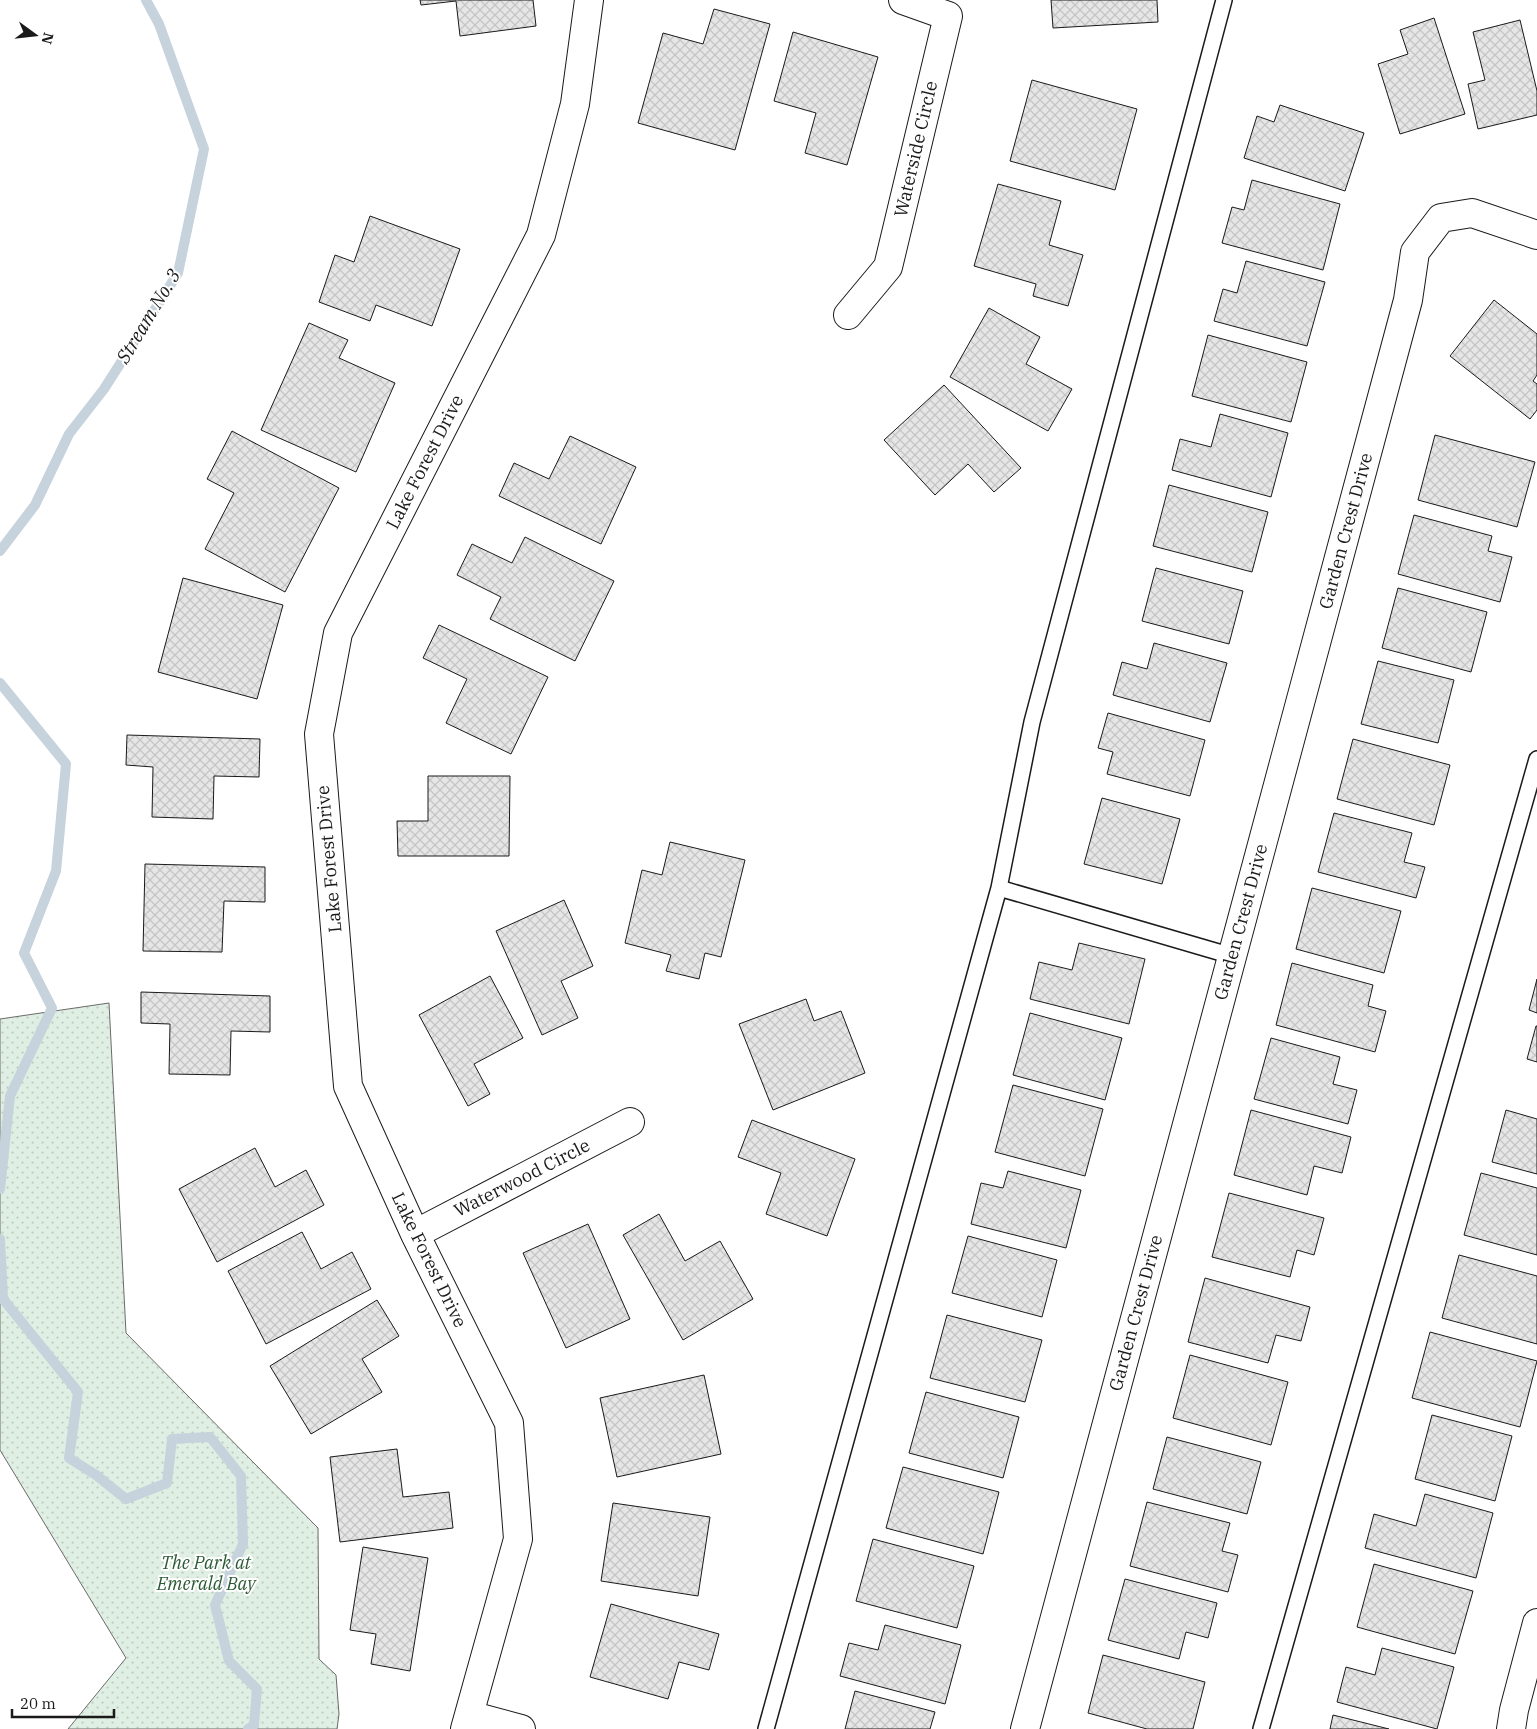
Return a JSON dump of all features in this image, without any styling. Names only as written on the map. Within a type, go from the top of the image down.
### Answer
[{"type":"street","name":"Lake Forest Drive","points":[[467,1722],[518,1539],[509,1423],[415,1234],[348,1086],[320,734],[338,633],[541,235],[575,104],[589,0]]},
{"type":"street","name":"Waterside Circle","points":[[848,315],[888,267],[948,16],[903,0]]},
{"type":"street","name":"Garden Crest Drive","points":[[1025,1729],[1408,300],[1415,252],[1441,218],[1472,213],[1537,236]]},
{"type":"street","name":"Waterwood Circle","points":[[415,1234],[630,1122]]},
{"type":"street","points":[[1511,1729],[1514,1710],[1537,1623]]},
{"type":"street","points":[[467,1722],[521,1729]]},
{"type":"lane","points":[[766,1729],[999,888],[1032,722],[1224,0]]},
{"type":"lane","points":[[1261,1729],[1537,759]]},
{"type":"lane","points":[[999,888],[1232,956]]},
{"type":"green space","name":"The Park at Emerald Bay","points":[[109,1003],[126,1333],[318,1528],[319,1659],[336,1675],[339,1714],[337,1729],[68,1729],[126,1658],[0,1450],[0,1019]]},
{"type":"building","points":[[420,0],[533,0],[536,26],[460,36],[456,1],[421,5]]},
{"type":"building","points":[[1051,0],[1157,0],[1158,22],[1053,28]]},
{"type":"building","points":[[714,9],[770,24],[735,150],[638,123],[663,33],[703,44]]},
{"type":"building","points":[[1434,18],[1465,114],[1400,134],[1378,64],[1408,54],[1400,30]]},
{"type":"building","points":[[1520,20],[1537,91],[1537,115],[1478,129],[1468,84],[1485,80],[1473,32]]},
{"type":"building","points":[[793,32],[878,57],[847,165],[805,153],[816,113],[774,101]]},
{"type":"building","points":[[1032,80],[1137,109],[1115,190],[1010,161]]},
{"type":"building","points":[[1280,105],[1364,133],[1345,191],[1244,158],[1257,116],[1274,122]]},
{"type":"building","points":[[1252,180],[1340,204],[1323,270],[1222,243],[1232,207],[1244,210]]},
{"type":"building","points":[[998,184],[1061,201],[1049,245],[1083,255],[1068,306],[1033,296],[1036,284],[974,266]]},
{"type":"building","points":[[370,216],[460,249],[432,326],[376,305],[370,321],[319,302],[335,255],[354,262]]},
{"type":"building","points":[[1246,261],[1325,282],[1307,346],[1214,321],[1223,289],[1237,293]]},
{"type":"building","points":[[1494,300],[1537,334],[1537,375],[1533,381],[1537,384],[1537,410],[1530,419],[1450,356]]},
{"type":"building","points":[[989,308],[1040,337],[1026,364],[1072,389],[1048,431],[950,377]]},
{"type":"building","points":[[309,323],[348,340],[339,358],[395,383],[356,472],[261,430]]},
{"type":"building","points":[[1208,335],[1307,362],[1291,422],[1192,396]]},
{"type":"building","points":[[944,385],[1021,468],[994,492],[968,464],[935,495],[884,440]]},
{"type":"building","points":[[1220,414],[1288,433],[1271,497],[1172,470],[1180,439],[1211,447]]},
{"type":"building","points":[[232,431],[339,488],[285,592],[205,549],[234,493],[207,479]]},
{"type":"building","points":[[1435,435],[1535,462],[1517,527],[1418,500]]},
{"type":"building","points":[[570,436],[636,467],[601,544],[499,496],[514,463],[549,479]]},
{"type":"building","points":[[1169,485],[1268,512],[1252,572],[1153,546]]},
{"type":"building","points":[[1414,515],[1492,536],[1488,551],[1512,557],[1500,602],[1398,574]]},
{"type":"building","points":[[525,537],[614,581],[575,661],[490,619],[501,597],[457,575],[472,544],[512,563]]},
{"type":"building","points":[[1156,568],[1243,591],[1229,644],[1142,621]]},
{"type":"building","points":[[183,578],[283,605],[257,699],[158,672]]},
{"type":"building","points":[[1398,588],[1487,612],[1471,672],[1382,648]]},
{"type":"building","points":[[439,625],[548,677],[511,754],[446,723],[467,679],[423,658]]},
{"type":"building","points":[[1154,643],[1227,663],[1210,722],[1113,695],[1122,662],[1147,669]]},
{"type":"building","points":[[1378,661],[1454,680],[1438,743],[1361,724]]},
{"type":"building","points":[[1108,713],[1205,740],[1190,796],[1107,774],[1113,752],[1098,748]]},
{"type":"building","points":[[127,735],[260,739],[259,777],[214,776],[213,819],[152,817],[153,767],[126,765]]},
{"type":"building","points":[[1353,739],[1450,765],[1434,825],[1337,799]]},
{"type":"building","points":[[428,776],[510,776],[509,856],[398,856],[397,821],[428,821]]},
{"type":"building","points":[[1102,798],[1180,819],[1162,884],[1084,864]]},
{"type":"building","points":[[1334,813],[1412,833],[1404,862],[1425,867],[1416,898],[1318,872]]},
{"type":"building","points":[[670,842],[745,860],[721,957],[705,953],[699,979],[666,971],[671,955],[625,943],[642,870],[662,875]]},
{"type":"building","points":[[145,864],[265,867],[265,902],[224,901],[222,952],[143,951]]},
{"type":"building","points":[[1312,888],[1401,911],[1384,973],[1296,949]]},
{"type":"building","points":[[564,900],[593,966],[561,981],[578,1018],[542,1035],[496,931]]},
{"type":"building","points":[[1079,943],[1145,959],[1129,1024],[1030,999],[1039,962],[1072,970]]},
{"type":"building","points":[[1292,963],[1373,985],[1368,1006],[1386,1011],[1375,1052],[1276,1025]]},
{"type":"building","points":[[490,976],[523,1038],[474,1064],[490,1094],[468,1106],[419,1015]]},
{"type":"building","points":[[1537,979],[1537,1013],[1529,1010]]},
{"type":"building","points":[[141,992],[270,996],[270,1032],[231,1031],[230,1075],[169,1074],[170,1024],[141,1023]]},
{"type":"building","points":[[806,999],[814,1021],[841,1011],[865,1073],[773,1110],[739,1024]]},
{"type":"building","points":[[1030,1013],[1122,1038],[1105,1100],[1013,1075]]},
{"type":"building","points":[[1537,1026],[1537,1062],[1527,1059]]},
{"type":"building","points":[[1271,1038],[1340,1057],[1333,1084],[1357,1090],[1348,1124],[1254,1099]]},
{"type":"building","points":[[1013,1085],[1103,1109],[1085,1176],[995,1152]]},
{"type":"building","points":[[1251,1110],[1351,1137],[1342,1173],[1314,1166],[1307,1195],[1234,1175]]},
{"type":"building","points":[[1506,1110],[1537,1119],[1537,1174],[1492,1162]]},
{"type":"building","points":[[752,1120],[855,1159],[827,1236],[766,1214],[781,1173],[738,1157]]},
{"type":"building","points":[[255,1148],[275,1187],[306,1170],[324,1205],[217,1262],[179,1189]]},
{"type":"building","points":[[1008,1171],[1081,1190],[1066,1248],[971,1224],[981,1183],[1003,1188]]},
{"type":"building","points":[[1481,1173],[1537,1188],[1537,1255],[1464,1235]]},
{"type":"building","points":[[1229,1193],[1324,1218],[1314,1255],[1297,1250],[1290,1277],[1212,1257]]},
{"type":"building","points":[[659,1214],[685,1261],[720,1241],[753,1299],[683,1340],[623,1235]]},
{"type":"building","points":[[588,1224],[630,1319],[566,1348],[523,1253]]},
{"type":"building","points":[[302,1232],[321,1269],[352,1252],[371,1289],[266,1344],[228,1271]]},
{"type":"building","points":[[968,1236],[1057,1260],[1042,1317],[952,1293]]},
{"type":"building","points":[[1459,1255],[1537,1276],[1537,1344],[1442,1318]]},
{"type":"building","points":[[1205,1278],[1310,1307],[1301,1341],[1276,1335],[1268,1363],[1188,1342]]},
{"type":"building","points":[[377,1300],[399,1336],[362,1359],[382,1392],[311,1434],[270,1366]]},
{"type":"building","points":[[947,1315],[1042,1340],[1025,1402],[930,1378]]},
{"type":"building","points":[[1430,1332],[1537,1361],[1520,1427],[1412,1398]]},
{"type":"building","points":[[1190,1355],[1288,1382],[1271,1445],[1173,1418]]},
{"type":"building","points":[[704,1375],[721,1454],[617,1477],[600,1398]]},
{"type":"building","points":[[926,1392],[1019,1417],[1003,1478],[909,1453]]},
{"type":"building","points":[[1432,1415],[1512,1436],[1495,1501],[1415,1479]]},
{"type":"building","points":[[1167,1437],[1261,1462],[1247,1514],[1153,1489]]},
{"type":"building","points":[[397,1449],[403,1497],[449,1492],[453,1528],[340,1542],[330,1457]]},
{"type":"building","points":[[903,1467],[999,1492],[983,1554],[886,1528]]},
{"type":"building","points":[[1425,1494],[1493,1513],[1476,1578],[1365,1548],[1374,1514],[1416,1526]]},
{"type":"building","points":[[1147,1502],[1230,1523],[1222,1551],[1238,1555],[1228,1592],[1130,1566]]},
{"type":"building","points":[[613,1503],[710,1517],[698,1596],[601,1581]]},
{"type":"building","points":[[873,1539],[974,1566],[957,1628],[856,1601]]},
{"type":"building","points":[[363,1547],[428,1558],[410,1671],[371,1664],[376,1634],[350,1630]]},
{"type":"building","points":[[1374,1564],[1473,1591],[1455,1654],[1357,1627]]},
{"type":"building","points":[[1125,1579],[1217,1603],[1208,1638],[1186,1632],[1179,1659],[1108,1640]]},
{"type":"building","points":[[611,1604],[719,1634],[709,1670],[679,1662],[668,1699],[590,1677]]},
{"type":"building","points":[[885,1625],[961,1645],[945,1704],[840,1676],[849,1643],[878,1650]]},
{"type":"building","points":[[1382,1648],[1454,1667],[1437,1729],[1337,1702],[1346,1667],[1375,1675]]},
{"type":"building","points":[[1103,1655],[1205,1682],[1193,1729],[1147,1729],[1088,1713]]},
{"type":"building","points":[[855,1691],[935,1712],[930,1729],[845,1729]]},
{"type":"building","points":[[1333,1715],[1389,1729],[1330,1729]]},
{"type":"waterway","name":"Stream No. 3","points":[[0,551],[35,505],[69,434],[104,389],[178,273],[204,149],[159,24],[146,0]]},
{"type":"waterway","name":"Stream No. 3","points":[[0,683],[66,764],[56,871],[24,953],[52,1008],[10,1096],[0,1189]]},
{"type":"waterway","name":"Stream No. 3","points":[[0,1239],[3,1299],[78,1392],[69,1458],[96,1475],[126,1499],[167,1483],[172,1439],[210,1437],[241,1476],[243,1544],[215,1605],[229,1661],[257,1689],[254,1725],[248,1729]]}]
